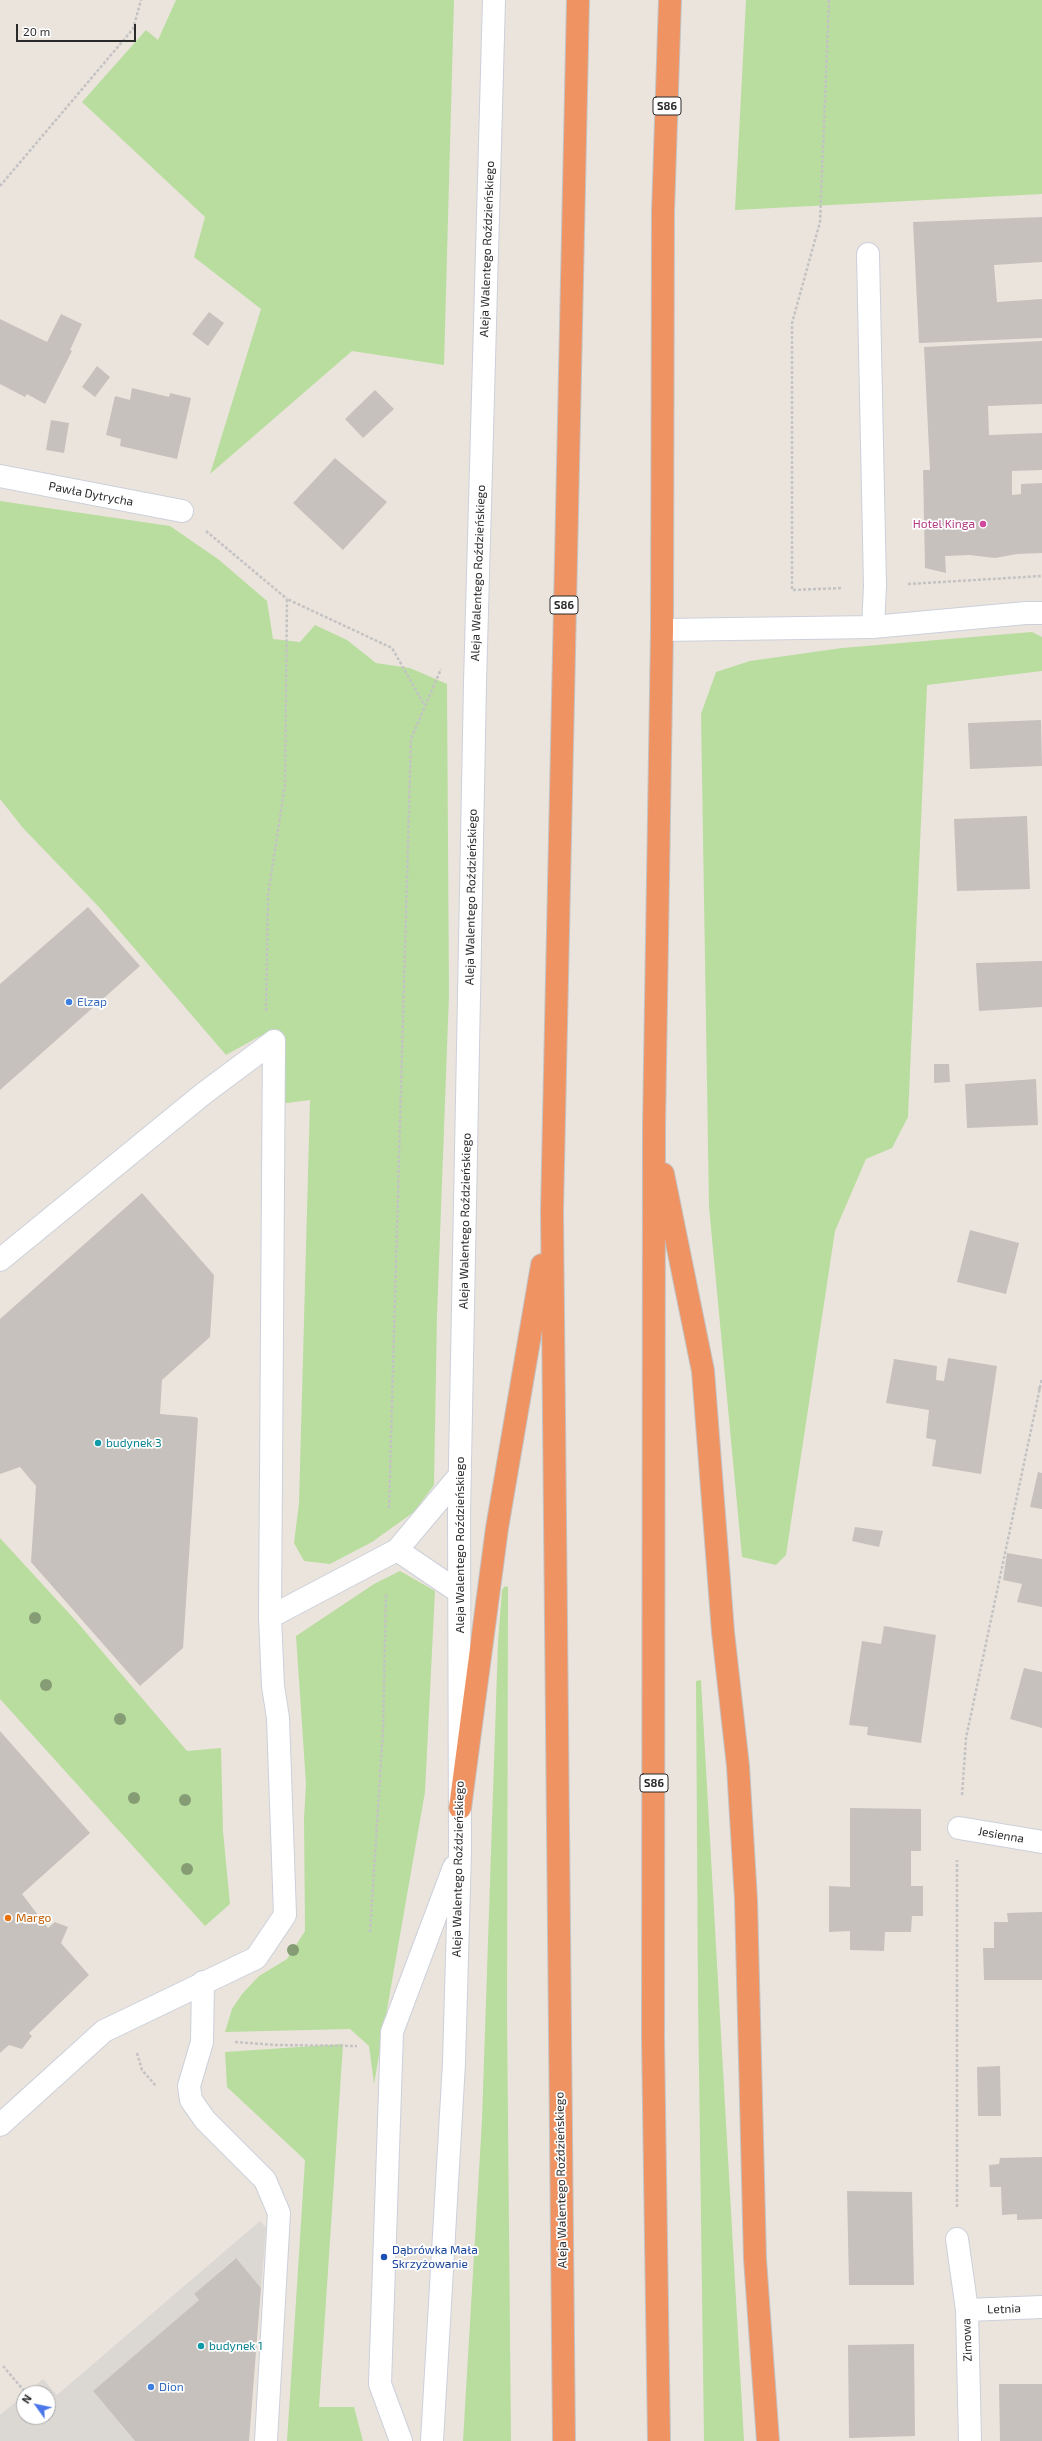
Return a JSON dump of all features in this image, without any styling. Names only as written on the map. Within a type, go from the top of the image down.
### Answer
[{"type":"highway","name":"Aleja Walentego Roździeńskiego","points":[[564,2441],[552,1210],[578,0]]},
{"type":"highway","name":"S86","points":[[659,2441],[654,2039],[654,1126],[662,630],[663,212],[670,0]]},
{"type":"highway","points":[[654,1126],[703,1371],[723,1632],[738,1766],[746,1900],[755,2259],[768,2441]]},
{"type":"highway","points":[[460,1808],[497,1528],[552,1210]]},
{"type":"street","name":"Aleja Walentego Roździeńskiego","points":[[432,2441],[454,2063],[460,1850],[460,1475],[475,690],[494,0]]},
{"type":"street","points":[[868,254],[875,578],[873,627]]},
{"type":"street","name":"Pawła Dytrycha","points":[[0,476],[182,511]]},
{"type":"street","points":[[662,630],[873,627],[1026,613],[1042,614]]},
{"type":"street","points":[[0,1260],[197,1100],[274,1041]]},
{"type":"street","points":[[0,2125],[104,2031],[203,1982],[256,1958],[285,1916],[278,1718],[273,1686],[270,1617],[274,1041]]},
{"type":"street","points":[[270,1617],[392,1552],[460,1475]]},
{"type":"street","points":[[392,1552],[459,1592]]},
{"type":"street","name":"Jesienna","points":[[960,1828],[1042,1842]]},
{"type":"street","points":[[401,2441],[380,2384],[392,2032],[460,1850]]},
{"type":"street","points":[[203,1982],[202,2042],[189,2086],[191,2100],[205,2120],[265,2180],[279,2214],[266,2441]]},
{"type":"street","name":"Zimowa","points":[[957,2240],[967,2310],[970,2441]]},
{"type":"street","name":"Letnia","points":[[967,2310],[1042,2307]]},
{"type":"path","points":[[0,186],[133,29],[141,0]]},
{"type":"path","points":[[182,511],[287,599],[392,648],[425,706]]},
{"type":"path","points":[[274,1041],[266,1011],[268,895],[285,785],[287,599]]},
{"type":"path","points":[[370,1932],[383,1730],[392,1552],[411,740],[444,662]]},
{"type":"path","points":[[1042,1378],[1038,1388],[1042,1389]]},
{"type":"path","points":[[231,2042],[274,2045],[357,2046]]},
{"type":"path","points":[[3,2366],[19,2385]]},
{"type":"green space","points":[[176,0],[454,0],[444,365],[352,351],[210,474],[261,309],[194,257],[205,217],[82,102],[146,30],[158,40]]},
{"type":"green space","points":[[746,0],[1042,0],[1042,194],[735,210]]},
{"type":"green space","points":[[0,501],[170,526],[218,559],[267,601],[273,639],[300,642],[315,625],[347,640],[376,663],[410,668],[447,684],[449,995],[437,1316],[434,1485],[414,1512],[372,1542],[330,1564],[304,1561],[294,1543],[299,1503],[310,1100],[279,1104],[274,1035],[262,1035],[226,1055],[98,906],[23,828],[0,799]]},
{"type":"green space","points":[[1032,632],[1042,637],[1042,671],[927,685],[908,1117],[892,1148],[866,1159],[835,1231],[786,1555],[776,1565],[742,1557],[709,1207],[701,714],[716,672],[750,661],[842,648]]},
{"type":"green space","points":[[0,1538],[77,1622],[187,1751],[221,1748],[223,1831],[230,1904],[205,1926],[0,1699]]},
{"type":"green space","points":[[400,1571],[435,1591],[425,1792],[374,2084],[369,2046],[350,2029],[225,2032],[232,2009],[242,1994],[259,1976],[287,1959],[305,1931],[304,1819],[306,1784],[296,1636],[374,1584]]},
{"type":"green space","points":[[505,1586],[508,1587],[507,2013],[511,2441],[463,2441],[482,2120],[498,1642],[502,1590]]},
{"type":"green space","points":[[701,1680],[744,2441],[704,2441],[698,1998],[696,1681]]},
{"type":"green space","points":[[343,2044],[319,2407],[354,2407],[363,2441],[287,2441],[305,2160],[227,2087],[225,2052]]},
{"type":"shaded area","points":[[260,2221],[266,2228],[261,2288],[235,2258],[194,2294],[199,2300],[93,2391],[135,2441],[0,2441],[0,2415],[16,2402],[16,2425],[56,2425],[56,2394],[57,2395]]},
{"type":"shaded area","points":[[43,2379],[48,2385],[36,2385]]},
{"type":"building","points":[[1042,217],[1042,262],[994,265],[997,302],[1042,299],[1042,338],[919,343],[913,222]]},
{"type":"building","points":[[209,312],[224,323],[208,346],[192,334]]},
{"type":"building","points":[[61,314],[82,324],[70,350],[72,351],[45,404],[27,394],[25,397],[0,384],[0,319],[47,342]]},
{"type":"building","name":"Hotel Kinga","points":[[1042,341],[1042,404],[988,406],[989,435],[1042,433],[1042,470],[1012,471],[1012,495],[1021,494],[1021,484],[1042,483],[1042,553],[1017,554],[995,558],[969,555],[945,556],[946,573],[925,568],[923,470],[930,470],[924,347]]},
{"type":"building","points":[[97,366],[110,377],[95,397],[82,387]]},
{"type":"building","points":[[132,388],[169,397],[170,393],[191,398],[177,459],[120,446],[121,439],[106,435],[115,396],[130,400]]},
{"type":"building","points":[[375,390],[394,409],[363,438],[345,419]]},
{"type":"building","points":[[51,420],[69,423],[64,453],[46,450]]},
{"type":"building","points":[[335,458],[387,502],[343,550],[293,503]]},
{"type":"building","points":[[1041,720],[1042,766],[970,769],[968,723]]},
{"type":"building","points":[[1027,816],[1030,889],[957,891],[954,819]]},
{"type":"building","points":[[88,907],[140,966],[0,1090],[0,984]]},
{"type":"building","points":[[1042,961],[1042,1007],[979,1011],[976,963]]},
{"type":"building","points":[[934,1064],[949,1064],[950,1082],[934,1083]]},
{"type":"building","points":[[1036,1079],[1038,1125],[967,1128],[965,1084]]},
{"type":"building","name":"budynek 3","points":[[142,1193],[214,1275],[210,1337],[162,1380],[160,1414],[196,1417],[198,1419],[183,1648],[140,1686],[31,1562],[36,1486],[20,1467],[0,1474],[0,1319]]},
{"type":"building","points":[[970,1230],[1019,1243],[1006,1294],[957,1282]]},
{"type":"building","points":[[948,1358],[997,1366],[981,1474],[932,1466],[936,1440],[926,1438],[929,1410],[886,1403],[894,1359],[937,1366],[936,1380],[944,1381]]},
{"type":"building","points":[[1038,1472],[1042,1473],[1042,1509],[1030,1507]]},
{"type":"building","points":[[855,1527],[883,1531],[879,1547],[852,1541]]},
{"type":"building","points":[[1007,1553],[1042,1559],[1042,1607],[1017,1602],[1022,1584],[1003,1580]]},
{"type":"building","points":[[884,1626],[936,1635],[921,1743],[867,1735],[868,1727],[849,1725],[862,1641],[881,1644]]},
{"type":"building","points":[[1024,1668],[1042,1672],[1042,1728],[1010,1719]]},
{"type":"building","points":[[0,1731],[90,1833],[22,1894],[48,1928],[55,1922],[68,1927],[61,1943],[89,1975],[29,2033],[32,2036],[22,2049],[9,2045],[0,2053]]},
{"type":"building","points":[[850,1808],[921,1809],[921,1851],[911,1851],[911,1886],[923,1886],[923,1916],[912,1916],[911,1932],[885,1932],[884,1951],[850,1950],[850,1931],[829,1932],[829,1886],[850,1887]]},
{"type":"building","points":[[1042,1912],[1042,1980],[984,1980],[983,1948],[994,1948],[994,1922],[1008,1922],[1007,1913]]},
{"type":"building","points":[[1000,2066],[1001,2116],[978,2116],[977,2067]]},
{"type":"building","points":[[1042,2157],[1042,2219],[1017,2220],[1017,2214],[1002,2215],[1001,2187],[990,2187],[989,2165],[999,2164],[1000,2158]]},
{"type":"building","points":[[847,2191],[912,2192],[914,2285],[849,2285]]},
{"type":"building","name":"budynek 1","points":[[236,2258],[261,2288],[249,2441],[135,2441],[93,2391],[199,2300],[194,2294]]},
{"type":"building","points":[[914,2344],[915,2436],[849,2438],[848,2345]]},
{"type":"building","points":[[999,2384],[1042,2384],[1042,2441],[1000,2441]]},
{"type":"place","name":"Hotel Kinga","points":[[983,524]]},
{"type":"place","name":"Elzap","points":[[69,1002]]},
{"type":"place","name":"budynek 3","points":[[98,1443]]},
{"type":"place","name":"Margo","points":[[8,1918]]},
{"type":"place","name":"Dąbrówka Mała Skrzyżowanie","points":[[384,2257]]},
{"type":"place","name":"budynek 1","points":[[201,2346]]},
{"type":"place","name":"Dion","points":[[151,2387]]}]
